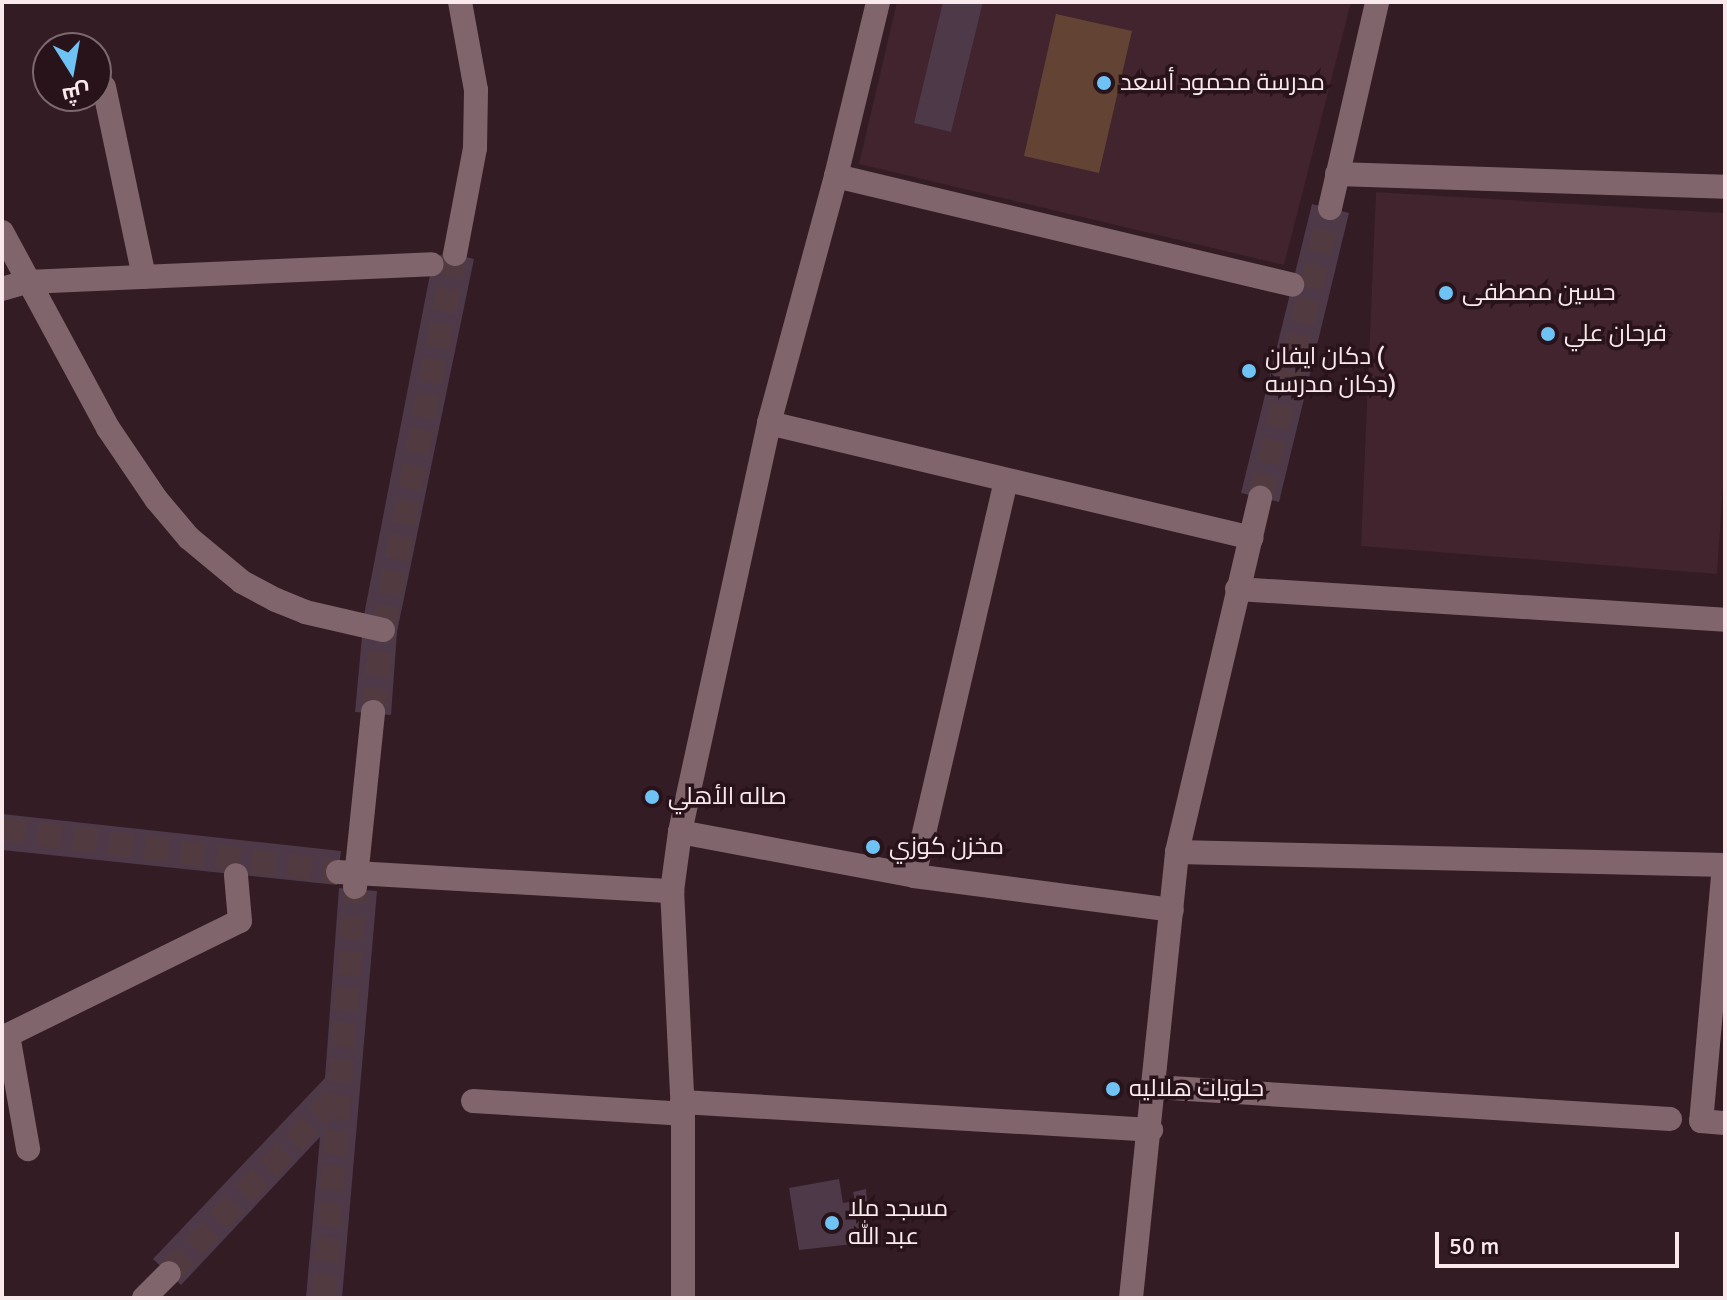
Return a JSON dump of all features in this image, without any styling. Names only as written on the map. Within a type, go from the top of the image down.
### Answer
[{"type":"street","points":[[455,254],[475,148],[476,105],[460,2]]},
{"type":"street","points":[[683,1298],[682,1108],[672,891],[680,832],[769,423],[836,176],[878,2]]},
{"type":"street","points":[[1330,208],[1377,2]]},
{"type":"street","points":[[109,112],[144,277]]},
{"type":"street","points":[[1337,174],[1725,187]]},
{"type":"street","points":[[836,176],[1292,285]]},
{"type":"street","points":[[2,232],[108,428],[156,499],[189,538],[242,582],[276,600],[305,612],[383,630]]},
{"type":"street","points":[[2,289],[27,282],[432,264]]},
{"type":"street","points":[[769,423],[1251,538]]},
{"type":"street","points":[[914,876],[1006,481]]},
{"type":"street","points":[[1131,1298],[1151,1130],[1177,852],[1260,498]]},
{"type":"street","points":[[1237,589],[1725,620]]},
{"type":"street","points":[[373,712],[350,878],[672,891]]},
{"type":"street","points":[[680,832],[914,876],[1172,910]]},
{"type":"street","points":[[1177,852],[1725,865],[1701,1121],[1725,1123]]},
{"type":"street","points":[[28,1149],[5,1036],[240,921],[236,875]]},
{"type":"street","points":[[1155,1087],[1670,1119]]},
{"type":"street","points":[[473,1101],[1151,1130]]},
{"type":"street","points":[[151,1296],[169,1273]]},
{"type":"shaded area","name":"مدرسة محمود أسعد","points":[[897,2],[1351,2],[1284,265],[859,164]]},
{"type":"shaded area","points":[[1056,14],[1132,31],[1099,173],[1024,156]]},
{"type":"shaded area","name":"فرحان علي","points":[[1376,192],[1725,213],[1725,455],[1717,574],[1361,546]]},
{"type":"building","points":[[943,2],[983,2],[951,132],[914,123]]},
{"type":"building","points":[[1312,204],[1349,213],[1279,502],[1241,493]]},
{"type":"building","points":[[455,254],[474,259],[397,632],[391,715],[355,712],[364,615],[432,264],[441,255]]},
{"type":"building","points":[[2,814],[341,851],[337,885],[2,850]]},
{"type":"building","points":[[339,888],[377,891],[342,1298],[306,1298],[320,1137],[181,1285],[153,1259],[325,1078]]},
{"type":"building","name":"مسجد ملا عبد الله","points":[[839,1179],[843,1203],[855,1201],[853,1192],[866,1189],[871,1242],[799,1250],[789,1188]]},
{"type":"tunnel","points":[[1260,498],[1330,208]]},
{"type":"tunnel","points":[[373,712],[383,630],[455,254]]},
{"type":"tunnel","points":[[2,829],[338,872]]},
{"type":"tunnel","points":[[323,1298],[355,889]]},
{"type":"tunnel","points":[[169,1273],[340,1093]]},
{"type":"place","name":"مدرسة محمود أسعد","points":[[1104,83]]},
{"type":"place","name":"حسين مصطفى","points":[[1446,293]]},
{"type":"place","name":"فرحان علي","points":[[1548,334]]},
{"type":"place","name":"دكان ايفان ( دكان مدرسه)","points":[[1249,371]]},
{"type":"place","name":"صاله الأهلي","points":[[652,797]]},
{"type":"place","name":"مخزن كوزي","points":[[873,847]]},
{"type":"place","name":"حلويات هلاليه","points":[[1113,1089]]},
{"type":"place","name":"مسجد ملا عبد الله","points":[[832,1223]]}]
